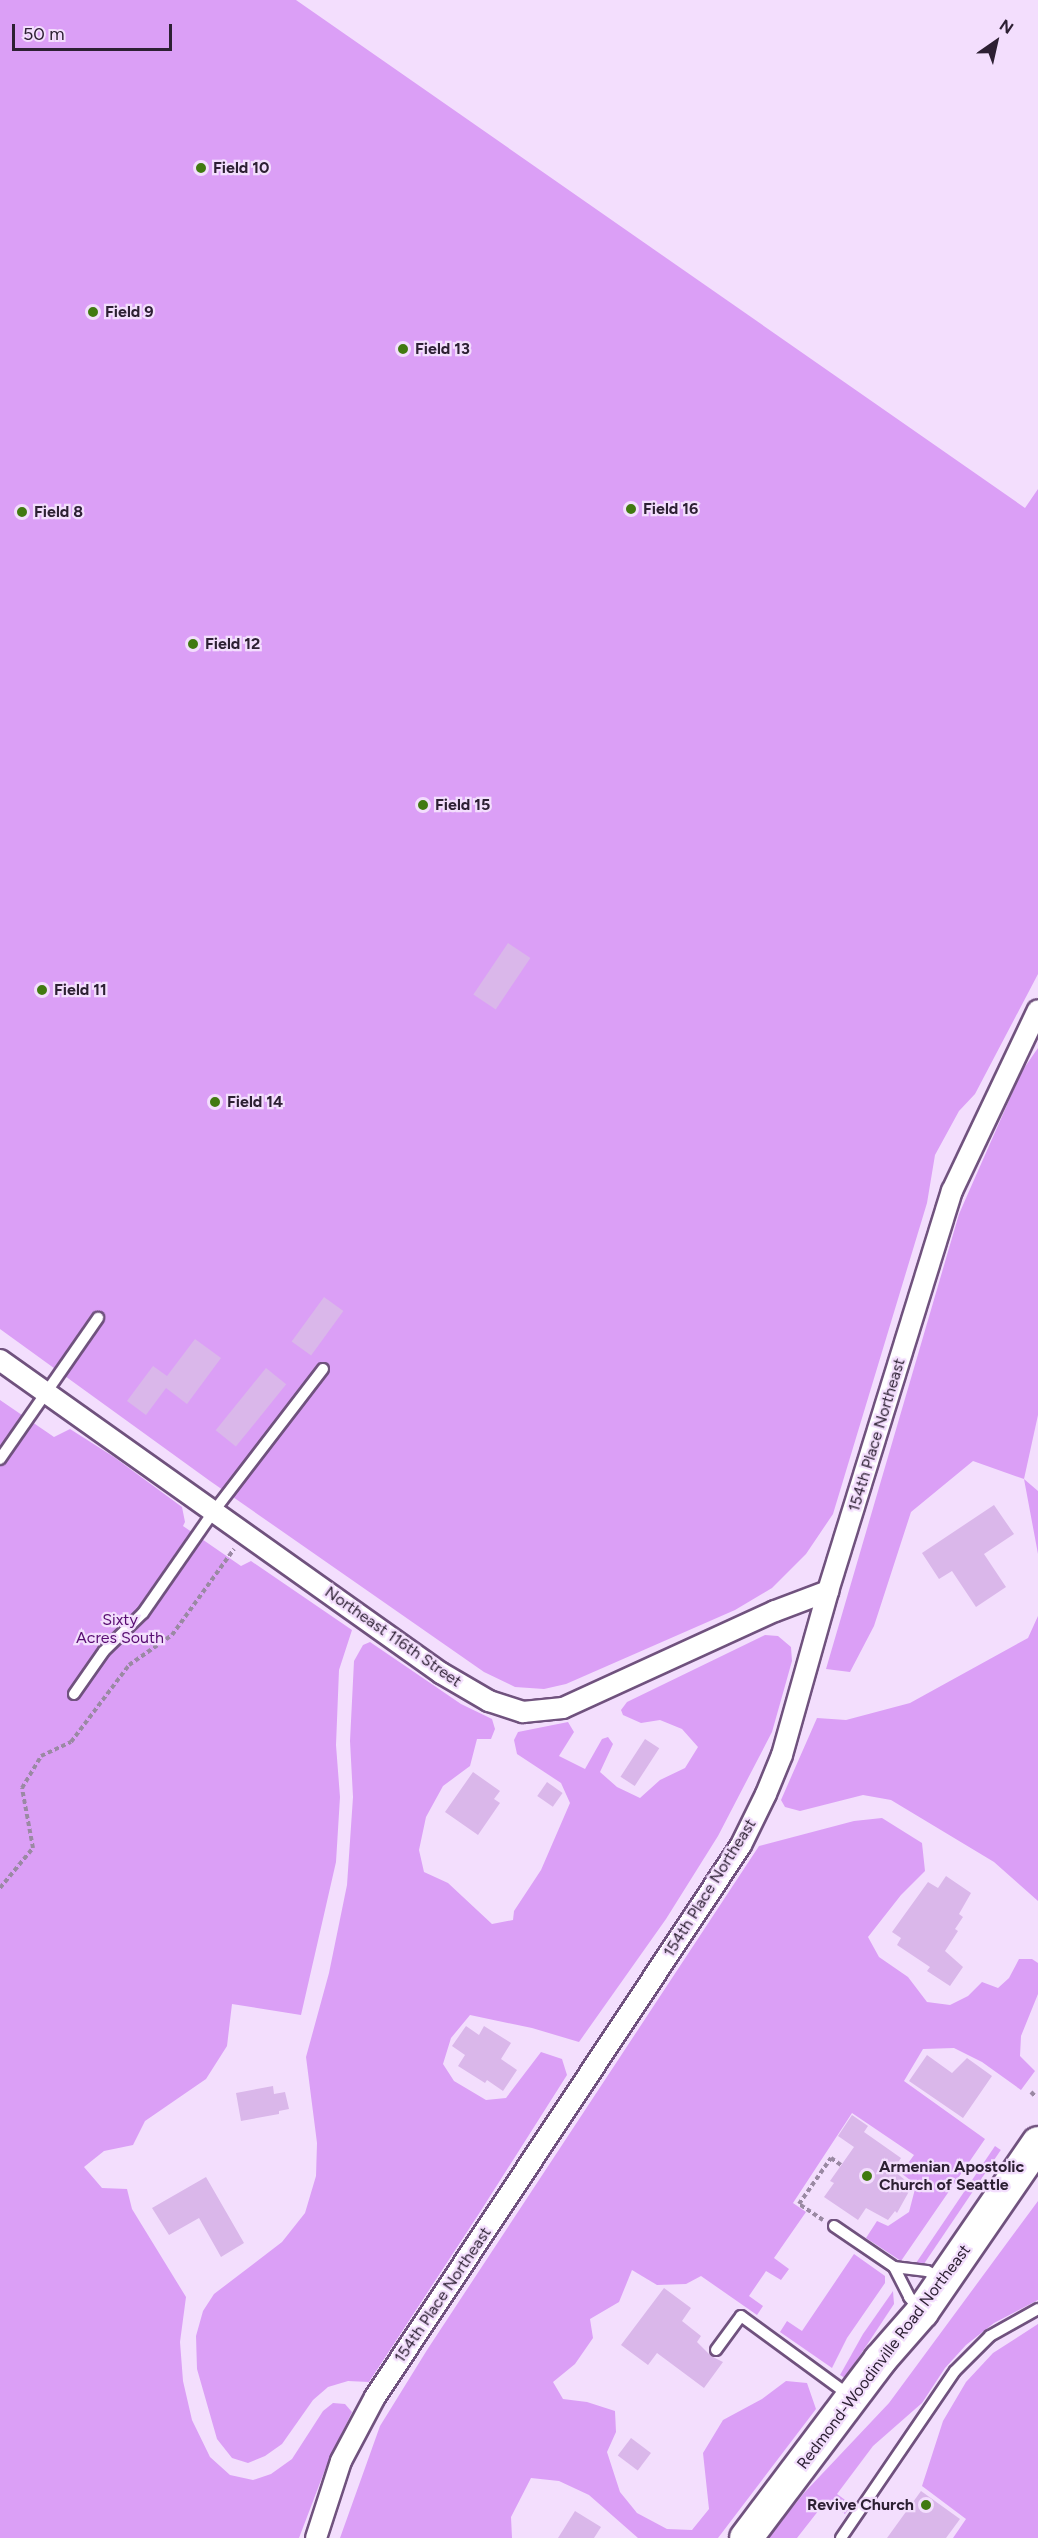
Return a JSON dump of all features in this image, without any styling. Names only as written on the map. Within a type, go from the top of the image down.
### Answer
[{"type":"main road","name":"Redmond-Woodinville Road Northeast","points":[[747,2538],[851,2397],[922,2312],[1038,2143]]},
{"type":"street","name":"154th Place Northeast","points":[[316,2538],[341,2461],[375,2397],[741,1845],[782,1755],[828,1592],[952,1191],[1038,1010]]},
{"type":"street","name":"Northeast 116th Street","points":[[0,1360],[441,1673],[489,1701],[523,1712],[563,1708],[775,1611],[828,1592]]},
{"type":"lane","points":[[0,1459],[98,1318]]},
{"type":"lane","points":[[74,1694],[104,1651],[143,1613],[214,1511],[323,1369]]},
{"type":"lane","points":[[834,2226],[894,2267],[927,2271],[945,2280]]},
{"type":"lane","points":[[894,2267],[909,2298],[922,2312]]},
{"type":"lane","points":[[841,2538],[955,2371],[990,2336],[1038,2309]]},
{"type":"lane","points":[[716,2350],[741,2316],[851,2397]]},
{"type":"path","points":[[0,1888],[33,1848],[22,1788],[41,1756],[71,1742],[129,1665],[172,1635],[245,1533]]},
{"type":"path","points":[[834,2226],[800,2204],[831,2158],[841,2165]]},
{"type":"green space","points":[[0,0],[296,0],[1025,508],[1038,489],[1038,974],[975,1094],[959,1111],[935,1155],[927,1203],[833,1514],[806,1554],[772,1588],[735,1610],[566,1684],[544,1689],[515,1687],[484,1672],[210,1481],[0,1329]]},
{"type":"green space","points":[[1038,1048],[1038,1415],[1024,1479],[973,1461],[911,1512],[874,1626],[850,1672],[826,1669],[959,1214],[1022,1071]]},
{"type":"green space","name":"Sixty Acres South","points":[[0,1400],[54,1437],[70,1429],[114,1457],[182,1507],[185,1522],[183,1526],[241,1566],[251,1561],[352,1630],[339,1670],[336,1745],[340,1797],[336,1862],[301,2015],[232,2004],[227,2046],[206,2079],[145,2121],[133,2145],[104,2151],[84,2167],[102,2188],[127,2189],[132,2209],[186,2297],[180,2342],[183,2381],[192,2420],[210,2457],[230,2475],[253,2480],[271,2474],[292,2459],[323,2411],[333,2403],[345,2404],[352,2412],[326,2467],[299,2538],[0,2538]]},
{"type":"green space","points":[[1024,1479],[1038,1491],[1038,1554]]},
{"type":"green space","points":[[1038,1616],[1038,1901],[994,1862],[891,1800],[863,1795],[800,1811],[785,1807],[781,1800],[817,1718],[846,1720],[910,1703],[1028,1638]]},
{"type":"green space","points":[[765,1635],[778,1636],[791,1647],[792,1661],[772,1732],[718,1836],[666,1919],[579,2042],[532,2028],[470,2015],[451,2038],[443,2064],[454,2081],[486,2100],[506,2098],[541,2052],[562,2059],[567,2075],[480,2212],[369,2382],[348,2381],[328,2387],[313,2400],[282,2444],[265,2456],[248,2463],[232,2458],[217,2439],[197,2369],[196,2336],[203,2311],[214,2294],[282,2242],[305,2213],[316,2176],[317,2143],[306,2057],[329,1973],[347,1885],[353,1797],[350,1741],[354,1661],[363,1645],[370,1642],[461,1704],[492,1719],[495,1729],[491,1739],[477,1739],[470,1766],[443,1786],[426,1817],[419,1850],[424,1872],[448,1883],[492,1924],[513,1920],[514,1911],[541,1870],[570,1803],[561,1783],[517,1754],[514,1740],[518,1732],[568,1722],[574,1732],[559,1756],[585,1769],[602,1739],[608,1737],[613,1744],[600,1772],[617,1787],[640,1798],[660,1780],[685,1768],[698,1747],[682,1729],[660,1720],[641,1723],[623,1715],[621,1710],[627,1702]]},
{"type":"green space","points":[[882,1818],[922,1843],[925,1871],[901,1895],[868,1937],[879,1957],[908,1977],[927,2002],[950,2005],[968,1996],[982,1982],[998,1988],[1009,1978],[1019,1959],[1032,1959],[1038,1963],[1038,1994],[1021,2036],[1020,2056],[1035,2071],[1021,2090],[982,2062],[954,2048],[923,2049],[904,2081],[985,2139],[901,2261],[866,2238],[877,2221],[888,2226],[909,2212],[915,2189],[910,2180],[901,2173],[914,2155],[852,2113],[793,2203],[806,2212],[774,2258],[789,2269],[781,2280],[766,2271],[749,2296],[763,2306],[757,2315],[701,2276],[686,2284],[657,2285],[632,2270],[619,2302],[590,2319],[593,2338],[575,2364],[553,2382],[563,2399],[587,2402],[615,2411],[616,2432],[607,2452],[620,2492],[637,2513],[667,2529],[692,2530],[709,2509],[703,2453],[723,2420],[762,2399],[786,2381],[807,2383],[816,2409],[718,2538],[638,2538],[589,2495],[559,2481],[531,2478],[511,2517],[512,2538],[340,2538],[380,2426],[427,2350],[759,1846],[854,1821]]},
{"type":"green space","points":[[995,2146],[1001,2150],[921,2268],[915,2265]]},
{"type":"green space","points":[[1038,2201],[1038,2300],[994,2323],[966,2345],[945,2368],[922,2403],[873,2446],[837,2494],[852,2505],[845,2514],[826,2501],[797,2538],[768,2538],[804,2493],[889,2403]]},
{"type":"green space","points":[[854,2254],[885,2276],[885,2283],[847,2338],[832,2368],[780,2332],[787,2321],[802,2331]]},
{"type":"green space","points":[[893,2291],[894,2304],[845,2378],[840,2375],[863,2334]]},
{"type":"green space","points":[[1038,2324],[1038,2538],[953,2538],[966,2519],[922,2486],[943,2421],[966,2382],[993,2353]]},
{"type":"building","points":[[508,943],[530,958],[496,1009],[473,994]]},
{"type":"building","points":[[324,1297],[343,1311],[311,1356],[292,1341]]},
{"type":"building","points":[[195,1339],[221,1358],[187,1404],[166,1388],[146,1415],[127,1401],[153,1366],[167,1376]]},
{"type":"building","points":[[266,1368],[286,1384],[236,1447],[216,1430]]},
{"type":"building","points":[[994,1505],[1014,1534],[984,1554],[1006,1587],[976,1607],[952,1571],[939,1579],[922,1553]]},
{"type":"building","points":[[645,1739],[659,1748],[635,1786],[620,1777]]},
{"type":"building","points":[[473,1772],[500,1791],[494,1799],[500,1803],[478,1835],[445,1812]]},
{"type":"building","points":[[547,1782],[563,1793],[553,1807],[537,1796]]},
{"type":"building","points":[[946,1876],[971,1893],[959,1914],[963,1917],[955,1929],[958,1931],[945,1951],[963,1967],[950,1986],[927,1971],[930,1967],[897,1945],[901,1938],[892,1932],[928,1882],[938,1888]]},
{"type":"building","points":[[466,2026],[479,2035],[484,2026],[511,2043],[501,2059],[517,2070],[503,2091],[487,2080],[485,2083],[458,2066],[465,2055],[452,2046]]},
{"type":"building","points":[[927,2055],[952,2073],[967,2058],[992,2076],[963,2118],[909,2081]]},
{"type":"building","points":[[273,2086],[274,2094],[285,2092],[289,2109],[279,2111],[279,2114],[241,2121],[236,2093]]},
{"type":"building","name":"Armenian Apostolic Church of Seattle","points":[[852,2115],[868,2126],[864,2132],[901,2158],[893,2170],[912,2186],[897,2213],[895,2211],[888,2220],[866,2208],[858,2220],[824,2197],[834,2183],[830,2181],[854,2147],[838,2136]]},
{"type":"building","points":[[206,2177],[244,2243],[221,2257],[199,2218],[169,2235],[152,2208]]},
{"type":"building","points":[[664,2288],[691,2308],[682,2321],[701,2336],[697,2342],[711,2356],[723,2362],[704,2388],[657,2353],[648,2365],[621,2345]]},
{"type":"building","points":[[631,2438],[651,2453],[638,2471],[618,2456]]},
{"type":"building","name":"Revive Church","points":[[921,2491],[960,2519],[946,2538],[887,2538]]},
{"type":"building","points":[[575,2511],[601,2527],[594,2538],[558,2538]]},
{"type":"place","name":"Field 10","points":[[201,168]]},
{"type":"place","name":"Field 9","points":[[93,312]]},
{"type":"place","name":"Field 13","points":[[403,349]]},
{"type":"place","name":"Field 16","points":[[631,509]]},
{"type":"place","name":"Field 8","points":[[22,512]]},
{"type":"place","name":"Field 12","points":[[193,644]]},
{"type":"place","name":"Field 15","points":[[423,805]]},
{"type":"place","name":"Field 11","points":[[42,990]]},
{"type":"place","name":"Field 14","points":[[215,1102]]},
{"type":"place","name":"Armenian Apostolic Church of Seattle","points":[[867,2176]]},
{"type":"place","name":"Revive Church","points":[[926,2505]]}]
